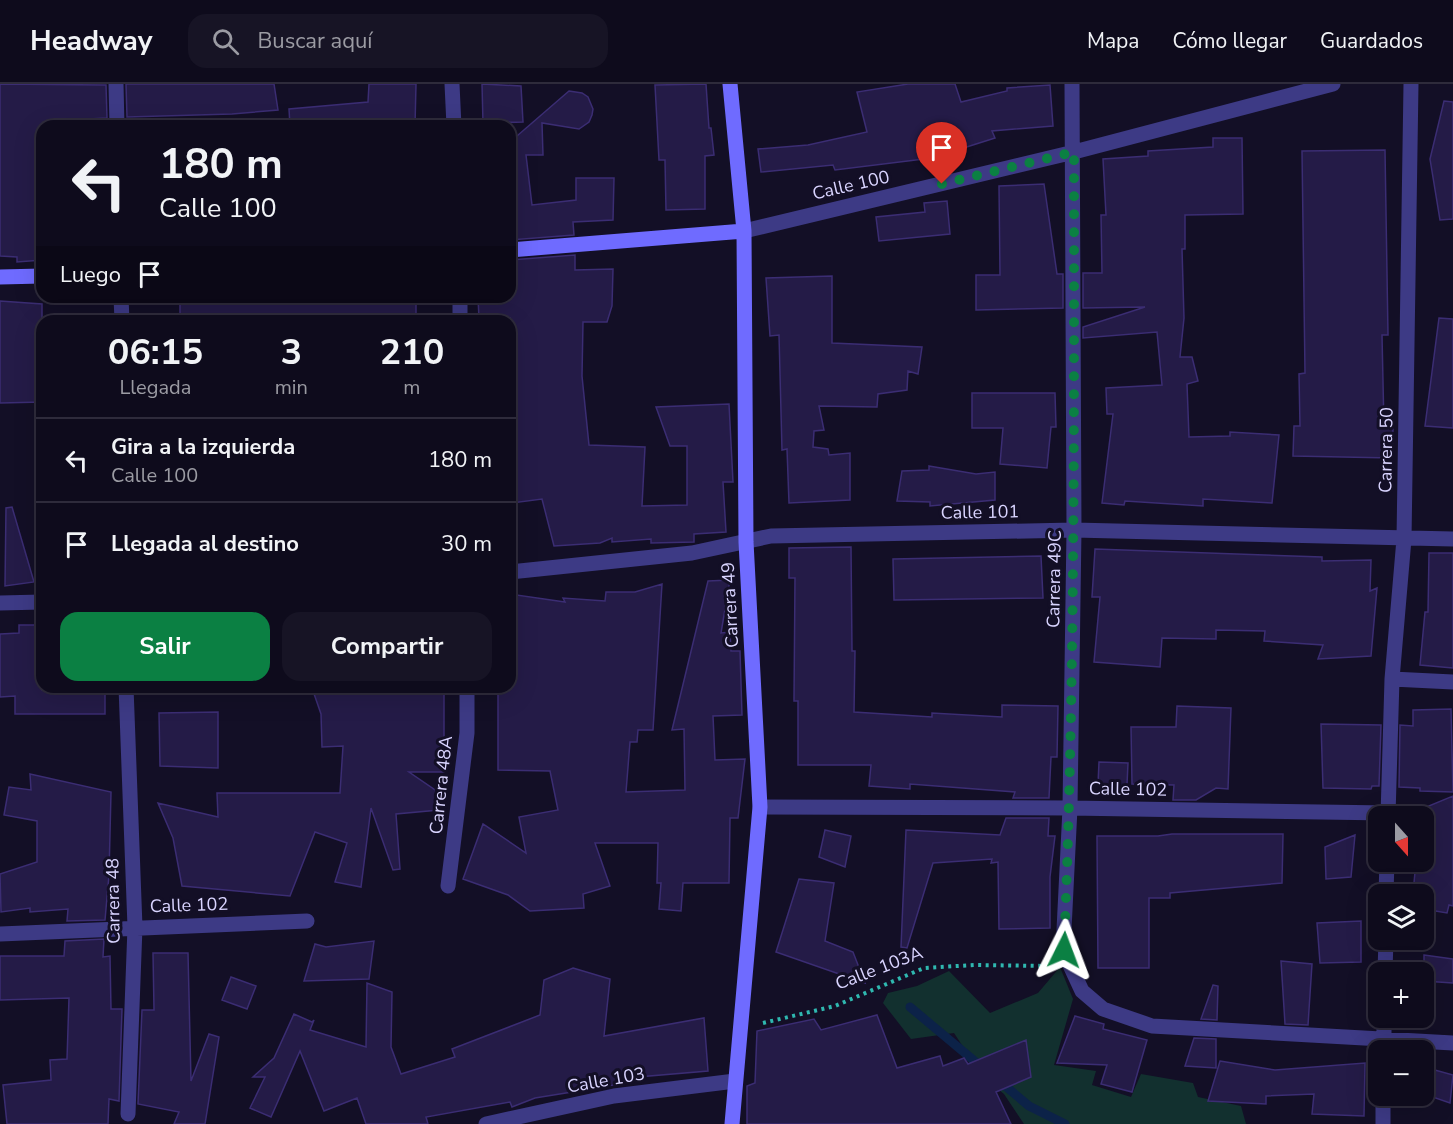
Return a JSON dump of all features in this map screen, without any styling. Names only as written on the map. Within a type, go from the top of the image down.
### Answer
[{"type":"street","points":[[116,84],[117,120]]},
{"type":"street","points":[[452,84],[454,120]]},
{"type":"street","name":"Carrera 49","points":[[730,84],[744,231],[746,542],[760,807],[738,1027],[732,1124]]},
{"type":"street","name":"Carrera 49C","points":[[1072,84],[1074,530],[1070,808],[1064,950],[1082,991],[1103,1009],[1152,1026],[1368,1043]]},
{"type":"street","name":"Calle 100","points":[[516,250],[744,231],[1074,152],[1333,84]]},
{"type":"street","name":"Carrera 50","points":[[1388,806],[1392,679],[1404,539],[1411,84]]},
{"type":"street","points":[[0,277],[36,276]]},
{"type":"street","name":"Calle 101","points":[[516,571],[692,553],[771,536],[1074,530],[1453,539]]},
{"type":"street","points":[[0,603],[36,602]]},
{"type":"street","points":[[1392,679],[1453,682]]},
{"type":"street","name":"Carrera 48","points":[[126,693],[135,927],[128,1114]]},
{"type":"street","name":"Carrera 48A","points":[[448,886],[466,733],[466,693]]},
{"type":"street","name":"Calle 102","points":[[760,807],[1070,808],[1368,815]]},
{"type":"street","name":"Calle 102","points":[[0,934],[307,921]]},
{"type":"street","points":[[1434,1043],[1453,1043]]},
{"type":"street","name":"Calle 103","points":[[486,1124],[614,1096],[735,1081]]},
{"type":"street","points":[[1383,1106],[1383,1124]]},
{"type":"path","name":"Calle 103A","points":[[738,1027],[835,1006],[924,968],[974,965],[1071,967]]},
{"type":"green space","points":[[1060,967],[1073,999],[1054,1065],[1096,1071],[1092,1085],[1131,1097],[1141,1074],[1193,1083],[1198,1097],[1241,1106],[1246,1124],[1024,1124],[1004,1094],[983,1077],[954,1033],[911,1039],[883,1003],[888,993],[917,986],[949,971],[990,1013],[1038,993]]},
{"type":"building","points":[[0,84],[106,85],[107,118],[36,120],[36,260],[17,262],[17,257],[0,256]]},
{"type":"building","points":[[126,84],[274,84],[278,110],[232,114],[127,117]]},
{"type":"building","points":[[369,84],[416,84],[415,120],[290,120],[289,109],[368,102]]},
{"type":"building","points":[[482,84],[521,86],[523,122],[483,120]]},
{"type":"building","points":[[706,84],[709,128],[711,128],[714,155],[705,156],[705,209],[666,210],[665,160],[659,160],[655,85]]},
{"type":"building","points":[[908,84],[955,84],[961,102],[1007,91],[1007,88],[1050,85],[1053,126],[992,131],[995,138],[932,158],[835,170],[833,165],[761,172],[758,149],[808,145],[867,132],[857,92]]},
{"type":"building","points":[[569,91],[582,93],[588,97],[593,109],[592,115],[589,122],[579,129],[542,123],[543,155],[526,155],[532,205],[576,200],[576,178],[614,178],[613,220],[573,222],[574,235],[516,240],[516,137]]},
{"type":"building","points":[[1444,101],[1453,102],[1453,219],[1440,220],[1430,159]]},
{"type":"building","points":[[1213,138],[1242,138],[1243,214],[1185,215],[1185,249],[1182,249],[1184,318],[1180,357],[1192,357],[1198,381],[1187,384],[1189,437],[1230,436],[1230,432],[1279,435],[1272,503],[1203,499],[1203,506],[1125,501],[1124,505],[1102,503],[1113,414],[1107,414],[1106,388],[1162,385],[1157,332],[1083,338],[1083,327],[1145,307],[1083,308],[1083,273],[1102,273],[1101,215],[1106,215],[1103,159],[1148,156],[1148,151],[1213,147]]},
{"type":"building","points":[[1385,150],[1388,335],[1382,335],[1384,428],[1393,428],[1392,458],[1293,456],[1294,426],[1300,426],[1299,374],[1305,373],[1302,151]]},
{"type":"building","points":[[1044,184],[1057,274],[1063,274],[1063,308],[976,310],[976,275],[1000,275],[999,186]]},
{"type":"building","points":[[947,201],[950,234],[879,241],[876,217],[925,212],[924,203]]},
{"type":"building","points":[[575,255],[575,270],[613,269],[612,306],[607,322],[583,322],[582,376],[589,445],[645,447],[642,506],[687,505],[687,446],[670,446],[656,407],[729,404],[733,482],[723,482],[726,532],[694,534],[694,542],[651,543],[651,539],[612,542],[612,538],[600,543],[554,546],[542,499],[516,502],[516,315],[479,315],[478,303],[516,303],[516,260]]},
{"type":"building","points":[[832,276],[832,343],[922,347],[918,374],[908,371],[907,390],[878,394],[877,407],[819,406],[824,430],[814,431],[813,447],[828,449],[829,455],[850,453],[850,500],[789,503],[787,449],[782,450],[779,335],[770,336],[766,278]]},
{"type":"building","points":[[0,301],[42,304],[42,315],[36,315],[36,402],[0,403]]},
{"type":"building","points":[[180,303],[416,303],[416,315],[180,315]]},
{"type":"building","points":[[1439,318],[1453,319],[1453,428],[1425,426]]},
{"type":"building","points":[[972,393],[1055,393],[1056,427],[1051,427],[1047,468],[1000,464],[1003,428],[972,428]]},
{"type":"building","points":[[929,466],[976,474],[995,472],[995,500],[930,506],[930,502],[897,501],[902,471],[929,470]]},
{"type":"building","points":[[12,507],[34,582],[5,586],[6,508]]},
{"type":"building","points":[[851,547],[852,651],[855,651],[854,712],[932,717],[932,713],[1002,717],[1002,705],[1058,706],[1057,757],[1051,757],[1049,798],[1013,798],[1015,792],[910,784],[910,789],[869,786],[871,765],[798,765],[798,701],[794,701],[795,578],[789,578],[789,548]]},
{"type":"building","points":[[1095,549],[1322,557],[1322,561],[1371,560],[1370,591],[1377,588],[1371,656],[1318,659],[1323,645],[1264,641],[1265,631],[1216,630],[1216,639],[1162,638],[1160,667],[1094,662],[1100,597],[1092,597]]},
{"type":"building","points":[[1429,553],[1453,553],[1453,668],[1420,665],[1425,612],[1428,612]]},
{"type":"building","points":[[1041,556],[1043,598],[894,600],[893,559]]},
{"type":"building","points":[[730,580],[721,633],[730,632],[731,651],[740,651],[742,715],[713,716],[715,760],[745,759],[738,818],[730,818],[729,883],[683,883],[681,911],[659,909],[661,883],[657,883],[658,843],[595,843],[610,886],[583,894],[584,908],[530,911],[508,895],[463,879],[483,824],[526,853],[519,817],[558,810],[550,771],[498,770],[498,693],[516,693],[516,595],[565,602],[563,598],[605,601],[606,592],[635,592],[662,584],[653,730],[638,730],[637,742],[630,742],[626,792],[685,790],[684,729],[672,730],[708,581]]},
{"type":"building","points":[[19,625],[36,625],[36,693],[105,693],[105,714],[15,714],[15,696],[0,697],[0,634],[19,633]]},
{"type":"building","points":[[314,693],[444,693],[444,772],[409,772],[438,792],[439,810],[396,814],[400,869],[393,870],[371,808],[361,887],[335,882],[347,843],[315,832],[290,896],[182,886],[173,838],[158,803],[218,817],[217,793],[340,793],[343,746],[322,747],[321,714]]},
{"type":"building","points":[[1177,706],[1231,708],[1228,789],[1216,788],[1196,800],[1173,800],[1174,785],[1132,784],[1131,727],[1176,727]]},
{"type":"building","points":[[1451,709],[1453,792],[1420,791],[1420,788],[1399,787],[1400,725],[1413,726],[1413,710]]},
{"type":"building","points":[[218,712],[218,768],[160,766],[159,713]]},
{"type":"building","points":[[1321,724],[1381,725],[1379,786],[1372,786],[1371,789],[1323,788]]},
{"type":"building","points":[[1099,762],[1128,763],[1127,785],[1098,784]]},
{"type":"building","points":[[30,774],[111,792],[109,875],[105,920],[67,921],[68,909],[30,912],[30,908],[1,912],[0,874],[37,862],[37,821],[4,815],[9,787],[31,790]]},
{"type":"building","points":[[1453,796],[1453,906],[1449,905],[1447,913],[1434,911],[1434,884],[1414,884],[1415,872],[1434,872],[1434,806],[1429,806]]},
{"type":"building","points":[[1006,818],[1049,818],[1048,836],[1055,836],[1050,877],[1050,928],[999,929],[998,862],[991,863],[992,859],[933,863],[907,948],[901,947],[906,830],[1000,835]]},
{"type":"building","points":[[825,830],[851,836],[845,867],[819,857]]},
{"type":"building","points":[[1283,834],[1282,883],[1170,893],[1170,898],[1149,898],[1149,968],[1098,968],[1097,836]]},
{"type":"building","points":[[1355,835],[1351,877],[1326,879],[1325,847]]},
{"type":"building","points":[[799,879],[834,883],[825,941],[853,952],[865,983],[776,952]]},
{"type":"building","points":[[1361,921],[1361,962],[1320,963],[1317,923]]},
{"type":"building","points":[[104,939],[103,957],[110,956],[111,1009],[122,1009],[119,1101],[109,1099],[108,1124],[7,1124],[3,1085],[51,1080],[50,1060],[67,1059],[69,998],[0,1000],[0,956],[64,956],[65,941]]},
{"type":"building","points":[[374,941],[369,979],[304,981],[315,944],[326,947]]},
{"type":"building","points":[[153,953],[188,953],[191,1081],[209,1034],[219,1037],[205,1124],[174,1124],[179,1112],[138,1104],[142,1010],[154,1010]]},
{"type":"building","points":[[1424,955],[1453,959],[1453,983],[1434,982],[1434,962],[1424,962]]},
{"type":"building","points":[[1281,961],[1312,964],[1308,1025],[1285,1024]]},
{"type":"building","points":[[573,968],[610,979],[604,1036],[704,1018],[708,1071],[626,1078],[627,1083],[594,1088],[594,1082],[572,1092],[535,1098],[512,1107],[510,1102],[426,1117],[428,1124],[366,1124],[357,1098],[324,1111],[300,1051],[271,1117],[250,1108],[265,1077],[253,1077],[274,1058],[294,1014],[312,1022],[314,1020],[310,1030],[366,1047],[367,983],[392,992],[391,1047],[401,1074],[455,1057],[452,1049],[540,1015],[544,980]]},
{"type":"building","points":[[231,977],[256,986],[247,1009],[222,1000]]},
{"type":"building","points":[[1213,985],[1218,986],[1217,1020],[1201,1019]]},
{"type":"building","points":[[877,1015],[897,1068],[940,1056],[943,1066],[964,1058],[968,1064],[1026,1040],[1031,1077],[996,1092],[1011,1124],[747,1124],[747,1086],[755,1083],[757,1031],[814,1019],[821,1030]]},
{"type":"building","points":[[1075,1016],[1104,1024],[1103,1029],[1147,1040],[1132,1092],[1101,1084],[1107,1065],[1057,1063]]},
{"type":"building","points":[[1194,1038],[1216,1039],[1216,1068],[1185,1066]]},
{"type":"building","points":[[1220,1061],[1275,1070],[1365,1063],[1364,1116],[1312,1114],[1314,1094],[1266,1096],[1266,1104],[1208,1101]]},
{"type":"building","points":[[1434,1070],[1453,1075],[1450,1103],[1434,1097]]},
{"type":"waterway","points":[[910,1007],[984,1069]]},
{"type":"waterway","points":[[997,1079],[1029,1106],[1065,1124]]},
{"type":"route","points":[[942,184],[1074,152],[1074,530],[1070,808],[1064,950]]}]
